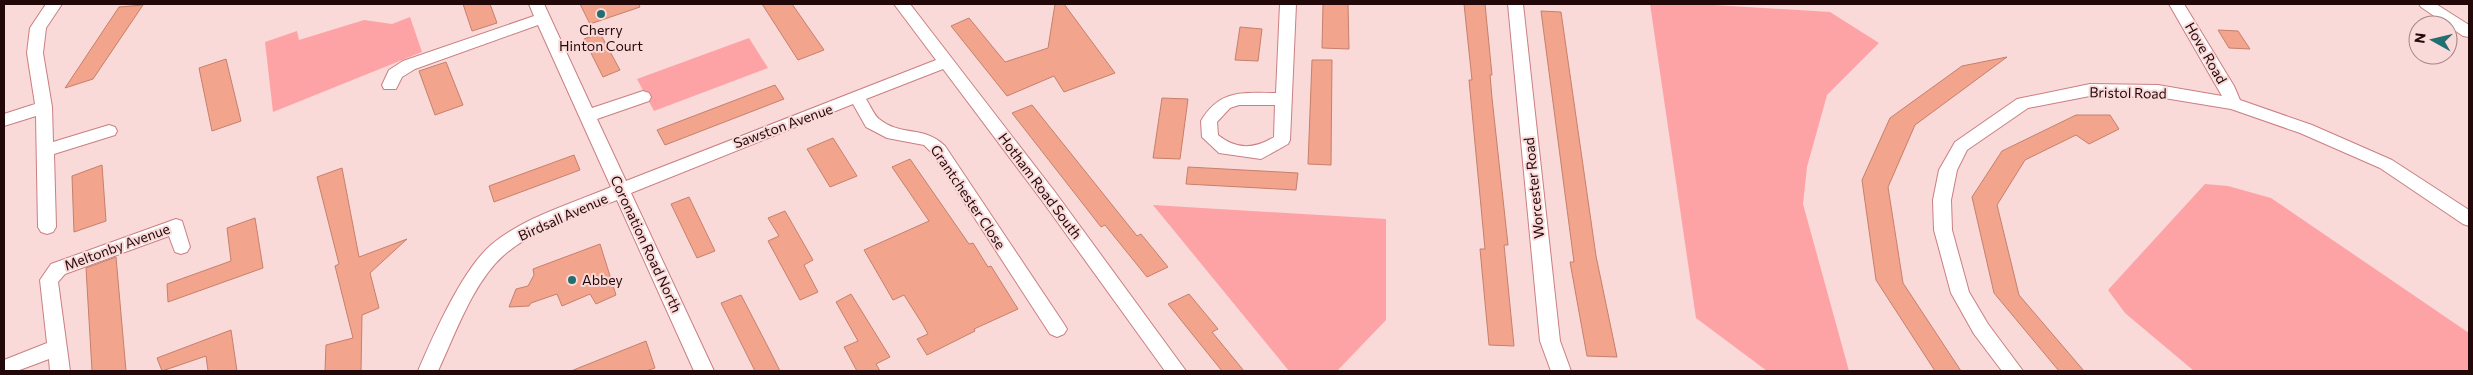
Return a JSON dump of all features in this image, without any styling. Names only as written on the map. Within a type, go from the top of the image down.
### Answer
[{"type":"street","points":[[47,227],[44,107],[34,53],[38,28],[54,4]]},
{"type":"street","name":"Hotham Road South","points":[[902,4],[1049,197],[1176,371]]},
{"type":"street","points":[[1283,99],[1237,99],[1224,104],[1209,121],[1210,137],[1225,149],[1261,153],[1282,140],[1287,4]]},
{"type":"street","name":"Worcester Road","points":[[1515,4],[1550,341],[1561,371]]},
{"type":"street","name":"Hove Road","points":[[2177,4],[2226,86],[2233,104]]},
{"type":"street","points":[[2426,4],[2469,32]]},
{"type":"street","points":[[390,85],[395,74],[409,65],[540,11]]},
{"type":"street","name":"Coronation Road North","points":[[540,11],[704,371]]},
{"type":"street","name":"Sawston Avenue","points":[[621,191],[721,149],[946,62]]},
{"type":"street","name":"Bristol Road","points":[[2013,371],[1981,328],[1960,293],[1943,230],[1942,200],[1948,170],[1962,146],[1974,135],[2024,103],[2090,90],[2158,91],[2233,104],[2306,129],[2386,164],[2469,219]]},
{"type":"street","points":[[588,116],[643,98]]},
{"type":"street","name":"Grantchester Close","points":[[856,98],[872,123],[893,134],[928,140],[938,150],[1056,328]]},
{"type":"street","points":[[4,120],[44,107]]},
{"type":"street","points":[[46,150],[109,131]]},
{"type":"street","name":"Birdsall Avenue","points":[[428,371],[460,304],[488,258],[531,228],[621,191]]},
{"type":"street","name":"Meltonby Avenue","points":[[60,371],[49,280],[58,269],[176,226],[181,247]]},
{"type":"street","points":[[4,368],[58,347]]},
{"type":"shaded area","points":[[1650,4],[1697,4],[1830,12],[1879,43],[1827,95],[1807,167],[1803,204],[1849,371],[1767,371],[1696,318]]},
{"type":"shaded area","points":[[410,17],[422,52],[273,112],[265,42],[297,31],[299,40],[364,20],[392,24]]},
{"type":"shaded area","points":[[749,38],[768,68],[654,111],[637,79]]},
{"type":"shaded area","points":[[2205,184],[2228,186],[2271,198],[2469,333],[2469,371],[2194,371],[2125,313],[2108,290]]},
{"type":"shaded area","points":[[1153,205],[1386,219],[1386,320],[1337,371],[1289,371]]},
{"type":"building","points":[[463,4],[490,4],[497,23],[472,31]]},
{"type":"building","name":"Cherry Hinton Court","points":[[580,4],[639,4],[640,7],[590,24]]},
{"type":"building","points":[[762,4],[792,4],[824,50],[798,60]]},
{"type":"building","points":[[1055,4],[1064,4],[1115,73],[1064,92],[1054,76],[1007,96],[951,26],[969,18],[1005,62],[1048,48]]},
{"type":"building","points":[[1323,4],[1348,4],[1349,49],[1322,48]]},
{"type":"building","points":[[1464,4],[1485,4],[1492,75],[1490,75],[1492,98],[1508,245],[1504,245],[1514,346],[1489,345],[1480,249],[1485,249],[1469,80],[1472,80]]},
{"type":"building","points":[[143,5],[93,79],[65,88],[119,7]]},
{"type":"building","points":[[1541,11],[1561,12],[1596,256],[1617,357],[1587,356],[1570,262],[1574,262]]},
{"type":"building","points":[[1240,27],[1262,29],[1258,61],[1235,60]]},
{"type":"building","points":[[2218,30],[2238,31],[2250,49],[2229,48]]},
{"type":"building","points":[[600,33],[620,70],[603,77],[584,39]]},
{"type":"building","points":[[2007,57],[1915,125],[1888,187],[1903,283],[1961,371],[1935,371],[1876,280],[1862,180],[1890,118],[1962,66]]},
{"type":"building","points":[[226,59],[241,121],[212,131],[199,68]]},
{"type":"building","points":[[1312,60],[1332,60],[1331,165],[1308,164]]},
{"type":"building","points":[[446,62],[463,105],[435,115],[419,71]]},
{"type":"building","points":[[775,85],[784,99],[665,145],[657,130]]},
{"type":"building","points":[[1162,98],[1188,99],[1180,159],[1153,158]]},
{"type":"building","points":[[1032,105],[1137,236],[1141,234],[1168,267],[1147,277],[1105,225],[1101,227],[1012,113]]},
{"type":"building","points":[[2076,115],[2110,115],[2119,129],[2089,144],[2076,135],[2025,160],[1997,205],[2019,295],[2084,371],[2059,371],[1994,293],[1972,197],[2002,151]]},
{"type":"building","points":[[833,138],[857,176],[830,187],[807,149]]},
{"type":"building","points":[[574,155],[580,170],[494,202],[489,186]]},
{"type":"building","points":[[910,159],[969,244],[973,243],[988,267],[991,266],[1018,309],[974,329],[975,331],[927,355],[917,339],[928,334],[923,325],[904,295],[893,300],[864,250],[929,221],[892,167]]},
{"type":"building","points":[[102,165],[106,221],[74,232],[72,176]]},
{"type":"building","points":[[1188,167],[1298,173],[1296,190],[1186,184]]},
{"type":"building","points":[[342,168],[359,257],[407,239],[370,273],[379,308],[362,315],[361,371],[325,371],[326,345],[353,338],[335,266],[339,264],[317,177]]},
{"type":"building","points":[[689,197],[715,251],[697,258],[671,204]]},
{"type":"building","points":[[785,211],[813,260],[804,265],[818,292],[800,300],[768,241],[779,236],[768,218]]},
{"type":"building","points":[[255,218],[263,268],[168,302],[167,284],[231,261],[227,228]]},
{"type":"building","name":"Abbey","points":[[600,244],[616,295],[596,304],[590,294],[562,306],[557,294],[531,303],[529,306],[509,307],[516,289],[528,286],[534,275],[533,269]]},
{"type":"building","points":[[116,257],[126,371],[92,371],[86,268]]},
{"type":"building","points":[[851,294],[890,357],[876,364],[880,371],[857,371],[844,347],[858,341],[836,302]]},
{"type":"building","points":[[1189,294],[1218,329],[1212,332],[1244,371],[1222,371],[1168,304]]},
{"type":"building","points":[[741,295],[780,371],[755,371],[721,303]]},
{"type":"building","points":[[231,330],[237,371],[208,371],[206,356],[162,371],[157,358]]},
{"type":"building","points":[[646,341],[655,368],[646,371],[571,371]]},
{"type":"place","name":"Cherry Hinton Court","points":[[601,14]]},
{"type":"place","name":"Abbey","points":[[572,280]]}]
